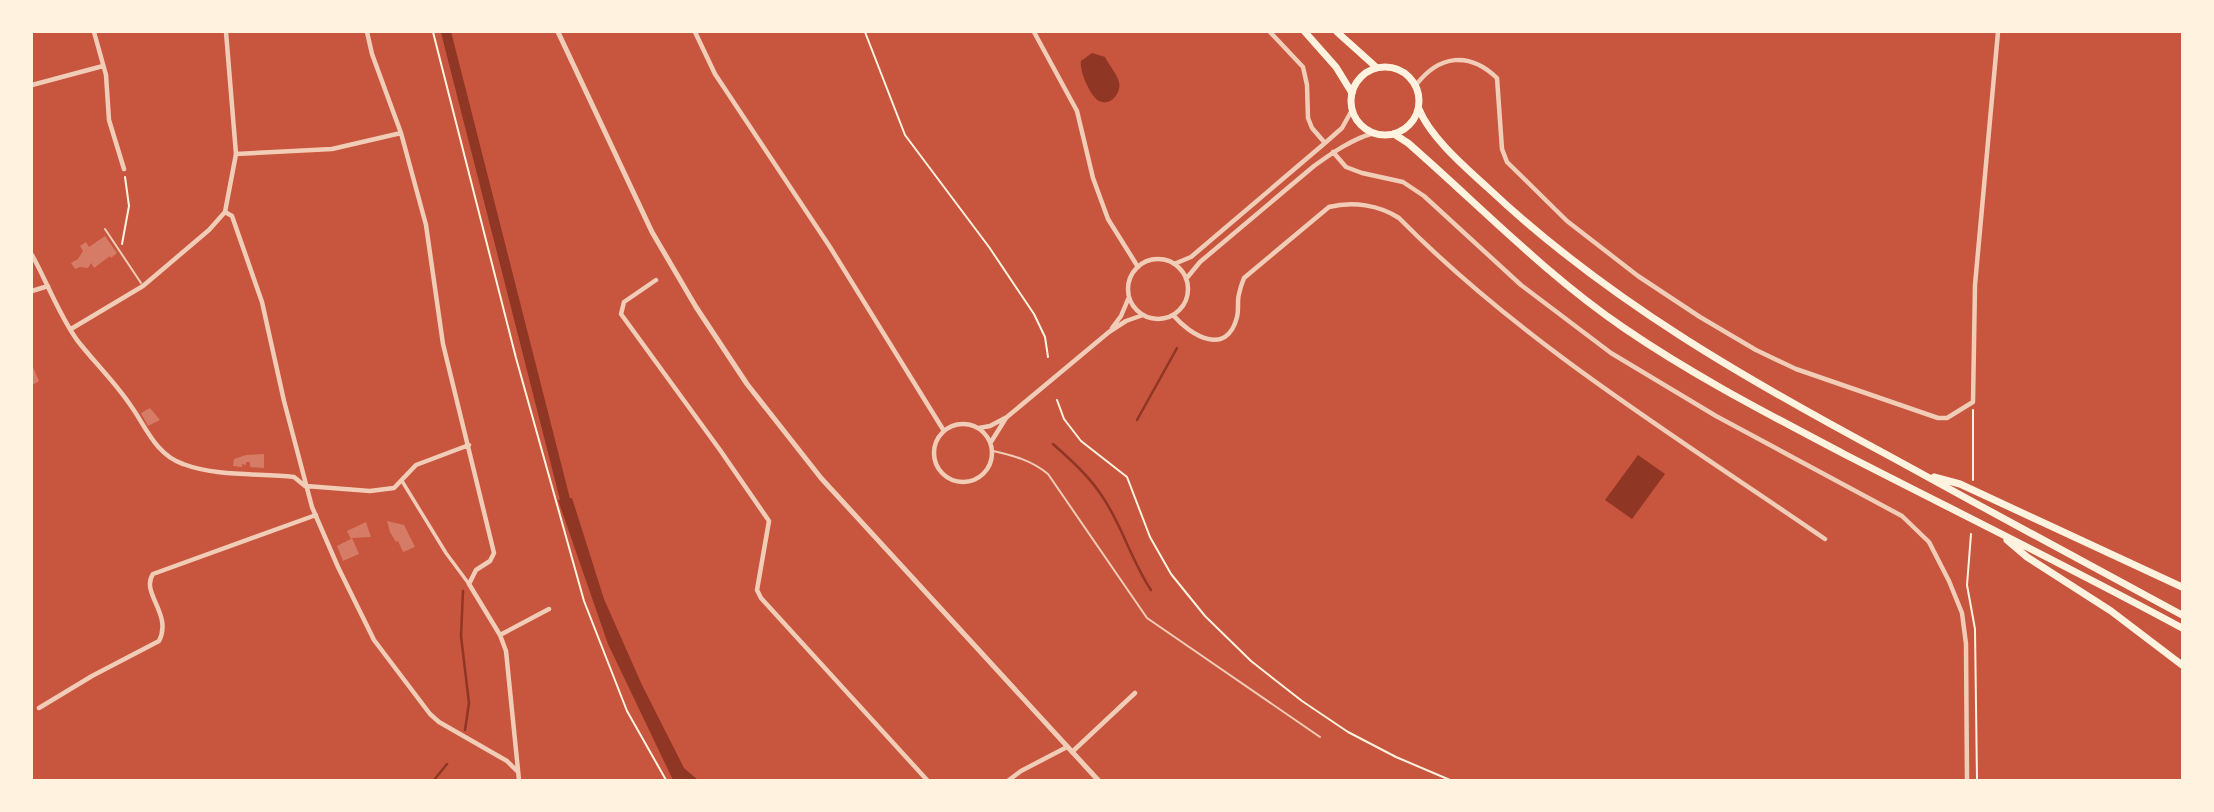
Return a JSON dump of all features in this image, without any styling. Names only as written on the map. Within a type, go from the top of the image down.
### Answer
[{"type":"main road","points":[[1304,32],[1336,67],[1352,93]]},
{"type":"main road","points":[[1338,32],[1376,68]]},
{"type":"main road","points":[[1394,134],[1410,125],[1419,109],[1420,100],[1416,85],[1409,75],[1399,69],[1388,66],[1376,68],[1360,77],[1352,93],[1352,110],[1357,120],[1374,133],[1394,134],[1408,142],[1486,216],[1624,328],[1699,375],[1807,435],[2182,628]]},
{"type":"main road","points":[[1419,109],[1444,145],[1550,243],[1601,283],[1694,346],[1775,394],[2182,615]]},
{"type":"main road","points":[[1919,473],[1960,484],[2182,587]]},
{"type":"main road","points":[[1996,530],[2028,557],[2111,611],[2182,665]]},
{"type":"street","points":[[94,32],[103,66],[109,120],[124,169]]},
{"type":"street","points":[[71,329],[143,286],[209,230],[225,212],[236,155],[226,32]]},
{"type":"street","points":[[367,32],[372,54],[401,133],[425,225],[443,344],[494,553],[490,561],[476,570],[469,584]]},
{"type":"street","points":[[558,32],[652,232],[696,307],[747,384],[821,478],[1098,780]]},
{"type":"street","points":[[695,32],[715,74],[830,247],[944,432]]},
{"type":"street","points":[[1034,32],[1077,111],[1093,178],[1108,219],[1138,267]]},
{"type":"street","points":[[1270,32],[1303,66],[1307,85],[1308,118],[1312,128],[1325,143]]},
{"type":"street","points":[[1416,85],[1428,69],[1454,60],[1471,61],[1487,69],[1497,78],[1502,149],[1507,162],[1567,220],[1638,276],[1756,350],[1796,369],[1938,418],[1947,418],[1973,402],[1975,285],[1998,32]]},
{"type":"street","points":[[32,85],[103,66]]},
{"type":"street","points":[[1174,264],[1191,257],[1325,143],[1342,128],[1352,110]]},
{"type":"street","points":[[236,155],[332,149],[401,133]]},
{"type":"street","points":[[1186,279],[1200,262],[1333,152],[1364,135],[1374,133]]},
{"type":"street","points":[[1333,152],[1346,167],[1403,182],[1424,196],[1521,285],[1611,353],[1716,416],[1902,516],[1929,542],[1949,581],[1964,623],[1967,780]]},
{"type":"street","points":[[1173,315],[1191,333],[1207,340],[1222,338],[1232,330],[1238,314],[1239,294],[1244,278],[1329,208],[1346,203],[1389,211],[1498,309],[1825,539]]},
{"type":"street","points":[[225,212],[232,216],[262,302],[306,486],[316,515],[340,572],[374,640],[430,714],[507,761],[517,772]]},
{"type":"street","points":[[32,255],[76,338],[131,406],[151,440],[177,461],[204,470],[294,477],[306,486],[370,491],[394,488],[416,464],[469,445]]},
{"type":"street","points":[[1109,332],[1121,316],[1129,297],[1129,281],[1138,267],[1155,259],[1174,264],[1186,279],[1186,299],[1173,315],[1158,319],[1143,315],[1129,297]]},
{"type":"street","points":[[656,280],[624,302],[621,314],[769,521],[757,590],[761,598],[927,780]]},
{"type":"street","points":[[32,290],[48,286]]},
{"type":"street","points":[[979,428],[990,442],[993,451],[988,470],[973,481],[953,481],[944,476],[934,459],[937,439],[944,432],[961,424],[979,428],[990,426],[1007,417],[1109,332],[1125,321],[1143,315]]},
{"type":"street","points":[[990,442],[1007,417]]},
{"type":"street","points":[[402,481],[500,635],[509,667],[519,780]]},
{"type":"street","points":[[39,708],[92,676],[159,641],[164,631],[163,621],[150,590],[153,574],[316,515]]},
{"type":"street","points":[[500,635],[549,609]]},
{"type":"street","points":[[1009,780],[1021,771],[1070,750],[1135,693]]},
{"type":"lane","points":[[106,229],[143,286]]},
{"type":"lane","points":[[993,451],[1025,458],[1048,474],[1147,618],[1320,737]]},
{"type":"path","points":[[433,32],[516,358],[584,601],[627,711],[666,780]]},
{"type":"path","points":[[864,32],[905,135],[989,247],[1028,305],[1045,337],[1048,357]]},
{"type":"path","points":[[120,250],[129,206],[124,169]]},
{"type":"path","points":[[1057,400],[1065,419],[1081,441],[1126,477],[1150,537],[1171,575],[1205,617],[1251,661],[1302,701],[1348,732],[1396,757],[1450,780]]},
{"type":"path","points":[[1973,402],[1973,480]]},
{"type":"path","points":[[1971,534],[1967,585],[1975,629],[1977,780]]},
{"type":"shaded area","points":[[1092,53],[1105,57],[1117,76],[1119,90],[1111,101],[1099,101],[1083,76],[1081,61]]},
{"type":"shaded area","points":[[1638,455],[1665,474],[1632,519],[1605,500]]},
{"type":"shaded area","points":[[572,498],[604,599],[642,685],[684,768],[698,780],[673,780],[608,644],[558,500]]},
{"type":"building","points":[[105,236],[117,253],[94,268],[91,263],[88,268],[75,269],[71,263],[78,259],[83,251],[80,246],[86,242],[89,247]]},
{"type":"building","points":[[32,365],[39,381],[32,385]]},
{"type":"building","points":[[150,408],[160,420],[148,426],[141,413]]},
{"type":"building","points":[[264,454],[264,468],[250,467],[250,462],[242,464],[242,467],[233,466],[234,459]]},
{"type":"building","points":[[387,521],[404,525],[415,547],[403,552],[390,532]]},
{"type":"building","points":[[366,522],[371,537],[352,538],[359,554],[343,561],[337,546],[351,539],[347,531]]},
{"type":"waterway","points":[[446,32],[568,511]]},
{"type":"waterway","points":[[1137,420],[1177,348]]},
{"type":"waterway","points":[[1053,444],[1086,475],[1102,496],[1151,590]]},
{"type":"waterway","points":[[463,591],[461,636],[469,703],[465,730]]},
{"type":"waterway","points":[[434,780],[447,764]]}]
